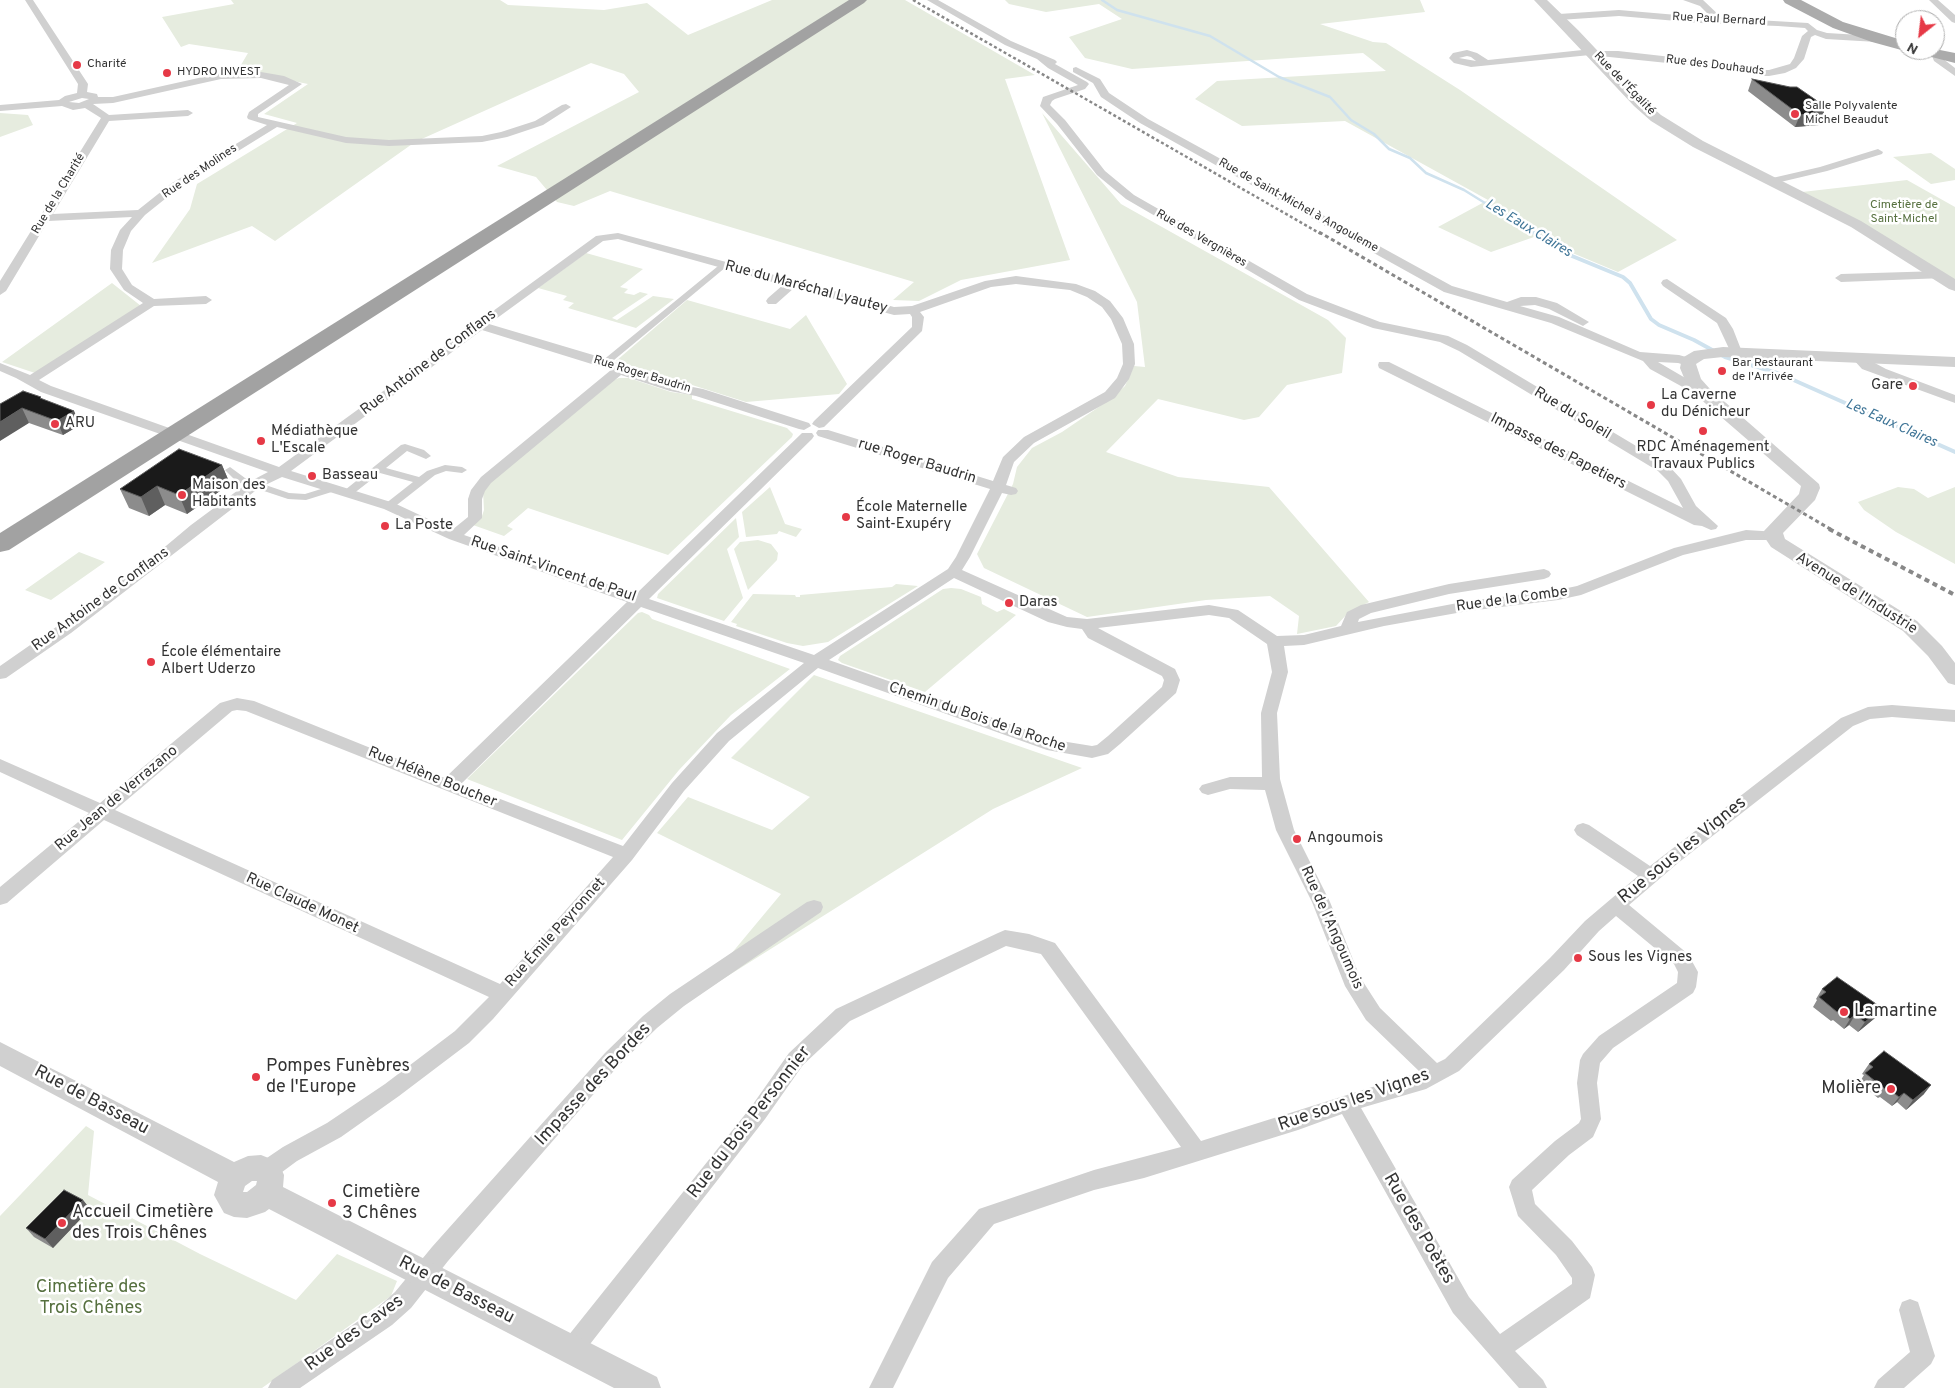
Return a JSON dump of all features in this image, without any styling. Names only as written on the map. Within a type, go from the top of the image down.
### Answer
[{"type":"highway","points":[[0,525],[847,0]]},
{"type":"highway","points":[[0,544],[847,0]]},
{"type":"main road","points":[[1790,0],[1838,25],[1895,44]]},
{"type":"street","points":[[29,0],[83,84],[90,102],[106,118],[188,113]]},
{"type":"street","name":"Rue de Saint-Michel à Angouleme","points":[[931,0],[1008,43],[1042,59],[1087,75],[1097,81],[1110,100],[1428,278],[1463,294],[1555,320],[1621,350],[1646,358],[1684,361]]},
{"type":"street","name":"Rue de l'Égalité","points":[[1540,0],[1639,103],[1656,118],[1698,144],[1856,224],[1955,286]]},
{"type":"street","points":[[1687,0],[1698,1],[1703,4],[1718,20]]},
{"type":"street","points":[[1933,0],[1955,20]]},
{"type":"street","points":[[1810,11],[1804,16],[1811,29]]},
{"type":"street","name":"Rue Paul Bernard","points":[[1558,17],[1619,13],[1811,29],[1826,36],[1877,39]]},
{"type":"street","name":"Rue des Douhauds","points":[[1486,63],[1593,53],[1706,64],[1756,73],[1768,73],[1782,71],[1793,66],[1799,59],[1811,29]]},
{"type":"street","name":"Rue des Vergnières","points":[[1042,59],[1050,66],[1083,82],[1083,86],[1047,100],[1045,106],[1061,122],[1101,173],[1130,197],[1303,297],[1377,325],[1411,333]]},
{"type":"street","points":[[1938,60],[1955,73]]},
{"type":"street","points":[[0,108],[64,103],[69,98],[90,102],[113,100],[221,76],[261,75],[281,78],[297,84],[252,115],[255,119],[346,140],[369,143],[424,142],[503,135],[539,123],[566,107]]},
{"type":"street","name":"Rue de la Charité","points":[[0,291],[106,118]]},
{"type":"street","name":"Rue des Molines","points":[[151,303],[128,286],[118,274],[115,257],[126,230],[141,213],[176,185],[275,124]]},
{"type":"street","points":[[1772,181],[1878,152]]},
{"type":"street","points":[[45,218],[141,213]]},
{"type":"street","name":"Rue du Maréchal Lyautey","points":[[618,236],[894,311],[913,310],[989,284],[1016,280],[1072,287],[1092,294],[1106,304],[1117,318],[1128,344],[1129,364],[1123,380],[1110,395],[1029,440],[1008,460],[1005,489],[954,572],[816,661]]},
{"type":"street","name":"Rue Antoine de Conflans","points":[[0,674],[159,560],[196,528],[254,485],[282,471],[600,238],[618,236]]},
{"type":"street","points":[[605,364],[723,265]]},
{"type":"street","points":[[1841,278],[1940,275]]},
{"type":"street","points":[[1667,282],[1722,321],[1727,329],[1723,353]]},
{"type":"street","points":[[772,301],[792,283]]},
{"type":"street","points":[[20,395],[33,383],[151,303],[206,300]]},
{"type":"street","points":[[1507,306],[1521,301],[1536,301],[1554,306],[1614,337],[1684,361],[1700,355],[1723,353],[1955,362]]},
{"type":"street","points":[[448,786],[805,431],[818,436],[821,428],[918,328],[918,317],[913,310]]},
{"type":"street","name":"Rue Roger Baudrin","points":[[479,325],[675,388],[698,392],[805,431]]},
{"type":"street","name":"Rue du Soleil","points":[[1411,333],[1444,339],[1463,348],[1663,468],[1674,479],[1690,508],[1711,526]]},
{"type":"street","points":[[1646,358],[1654,366],[1704,393]]},
{"type":"street","points":[[1858,358],[1868,366],[1881,372],[1955,399]]},
{"type":"street","points":[[1684,361],[1693,380],[1704,393],[1810,484],[1811,488],[1808,496],[1777,527],[1774,535]]},
{"type":"street","name":"Impasse des Papetiers","points":[[1384,364],[1690,519],[1711,526],[1732,539]]},
{"type":"street","name":"Rue Saint-Vincent de Paul","points":[[0,367],[21,374],[33,383],[122,417],[243,460],[389,506],[454,536],[816,661]]},
{"type":"street","points":[[454,536],[475,518],[475,499],[478,490],[486,480],[618,370]]},
{"type":"street","points":[[0,374],[33,383]]},
{"type":"street","name":"rue Roger Baudrin","points":[[821,428],[1005,489]]},
{"type":"street","points":[[349,492],[379,469],[401,445],[426,456]]},
{"type":"street","points":[[389,506],[431,473],[445,468],[462,470]]},
{"type":"street","points":[[379,469],[421,481]]},
{"type":"street","points":[[230,470],[240,480],[288,496],[306,497],[334,488]]},
{"type":"street","name":"Rue de la Combe","points":[[1274,641],[1304,640],[1468,606],[1558,595],[1581,590],[1612,576],[1680,551],[1759,534],[1774,535]]},
{"type":"street","name":"Avenue de l'Industrie","points":[[1774,535],[1784,548],[1910,626],[1935,651],[1955,678]]},
{"type":"street","points":[[954,572],[1053,618],[1067,622],[1087,624],[1209,610],[1233,614],[1274,641]]},
{"type":"street","points":[[1347,630],[1352,616],[1366,609],[1449,588],[1544,574]]},
{"type":"street","name":"Chemin du Bois de la Roche","points":[[816,661],[1053,746],[1080,751],[1102,750],[1170,689],[1172,680],[1168,673],[1094,634],[1087,624]]},
{"type":"street","name":"Rue de l'Angoumois","points":[[1274,641],[1280,672],[1269,714],[1273,784],[1285,830],[1321,902],[1352,980],[1373,1014],[1435,1074]]},
{"type":"street","name":"Rue Émile Peyronnet","points":[[266,1182],[290,1154],[334,1130],[462,1037],[626,855],[678,787],[722,737],[816,661]]},
{"type":"street","name":"Rue Hélène Boucher","points":[[237,704],[248,705],[448,786],[626,855]]},
{"type":"street","name":"Rue Jean de Verrazano","points":[[0,898],[226,707],[237,704]]},
{"type":"street","name":"Rue sous les Vignes","points":[[881,1388],[940,1270],[987,1216],[1094,1180],[1144,1168],[1298,1122],[1347,1103],[1418,1083],[1452,1065],[1490,1030],[1592,926],[1616,905],[1847,722],[1868,713],[1892,711],[1955,716]]},
{"type":"street","name":"Rue Claude Monet","points":[[0,765],[502,994]]},
{"type":"street","points":[[1208,790],[1230,783],[1273,784]]},
{"type":"street","points":[[1583,830],[1651,876]]},
{"type":"street","points":[[1498,1349],[1582,1290],[1584,1276],[1564,1248],[1526,1209],[1520,1187],[1562,1148],[1586,1130],[1591,1119],[1587,1083],[1590,1060],[1606,1042],[1686,987],[1688,972],[1681,959],[1616,905]]},
{"type":"street","name":"Impasse des Bordes","points":[[425,1275],[440,1254],[612,1059],[650,1022],[677,1000],[814,907]]},
{"type":"street","name":"Rue du Bois Personnier","points":[[572,1349],[758,1113],[796,1059],[843,1014],[1005,938],[1029,942],[1048,948],[1196,1152]]},
{"type":"street","name":"Rue de Basseau","points":[[0,1053],[235,1177],[231,1183],[228,1195],[234,1204],[247,1205],[254,1203],[266,1182],[425,1275],[646,1388]]},
{"type":"street","name":"Rue des Poètes","points":[[1347,1103],[1461,1305],[1534,1388]]},
{"type":"street","name":"Rue des Caves","points":[[280,1388],[384,1317],[404,1300],[425,1275]]},
{"type":"street","points":[[1886,1388],[1924,1356],[1910,1310]]},
{"type":"green space","points":[[231,0],[500,0],[508,5],[604,10],[647,3],[688,35],[772,0],[905,0],[1035,75],[1005,79],[1070,260],[961,280],[919,301],[893,300],[914,282],[610,191],[574,206],[557,202],[536,177],[497,166],[639,92],[624,74],[591,63],[415,142],[275,241],[252,226],[152,263],[190,209],[197,184],[297,123],[264,114],[308,84],[238,70],[248,53],[189,44],[181,47],[162,17],[234,4]]},
{"type":"green space","points":[[1005,0],[1420,0],[1425,12],[1320,24],[1373,42],[1386,43],[1460,90],[1677,240],[1618,272],[1534,237],[1491,252],[1438,227],[1488,200],[1345,121],[1242,126],[1195,99],[1217,81],[1386,71],[1363,53],[1132,69],[1085,58],[1069,37],[1122,19],[1099,4],[1046,12],[1009,4]]},
{"type":"green space","points":[[0,113],[28,115],[33,125],[0,137]]},
{"type":"green space","points":[[1042,113],[1121,204],[1328,320],[1346,338],[1342,373],[1287,385],[1259,417],[1244,420],[1158,399],[1106,452],[1178,477],[1269,487],[1369,602],[1348,613],[1336,626],[1297,634],[1299,616],[1270,596],[1206,600],[1087,617],[984,568],[977,554],[1013,484],[1017,467],[1032,448],[1062,432],[1109,400],[1125,386],[1134,366],[1145,367],[1137,302]]},
{"type":"green space","points":[[1931,153],[1955,169],[1955,180],[1931,184],[1893,157]]},
{"type":"green space","name":"Cimetière de Saint-Michel","points":[[1907,180],[1955,207],[1955,281],[1802,192]]},
{"type":"green space","points":[[586,253],[643,269],[620,287],[628,289],[624,293],[634,295],[640,292],[648,294],[612,318],[617,320],[653,296],[674,299],[636,328],[568,308],[574,303],[563,300],[567,296],[538,288]]},
{"type":"green space","points":[[112,283],[141,306],[35,373],[2,362]]},
{"type":"green space","points":[[687,300],[790,329],[806,315],[847,384],[839,394],[746,402],[616,361]]},
{"type":"green space","points":[[629,378],[671,392],[692,395],[692,399],[787,428],[793,434],[668,555],[528,508],[507,526],[513,529],[504,536],[473,525],[482,516],[484,510],[483,490],[487,484],[614,380]]},
{"type":"green space","points":[[770,487],[785,524],[802,529],[796,537],[779,531],[777,534],[746,537],[742,512]]},
{"type":"green space","points":[[1898,487],[1914,489],[1928,498],[1955,487],[1955,564],[1896,532],[1864,510],[1858,502]]},
{"type":"green space","points":[[736,518],[739,537],[727,549],[743,598],[724,621],[657,598],[658,594]]},
{"type":"green space","points":[[758,540],[771,544],[778,553],[777,560],[748,590],[734,549],[740,542]]},
{"type":"green space","points":[[79,552],[105,562],[51,600],[25,590]]},
{"type":"green space","points":[[896,584],[918,586],[828,642],[803,646],[787,643],[736,626],[737,624],[731,622],[753,594],[795,595],[800,597],[800,595],[892,587]]},
{"type":"green space","points":[[943,589],[961,589],[981,597],[982,604],[997,612],[1004,609],[1016,615],[925,692],[838,660],[840,656]]},
{"type":"green space","points":[[642,612],[649,615],[652,619],[790,669],[731,715],[679,770],[622,840],[467,779],[638,613]]},
{"type":"green space","points":[[814,675],[1082,768],[993,809],[696,996],[781,894],[657,833],[688,797],[772,830],[810,797],[731,758]]},
{"type":"green space","name":"Cimetière des Trois Chênes","points":[[86,1126],[94,1131],[88,1195],[200,1254],[296,1300],[337,1254],[397,1281],[391,1296],[262,1388],[0,1388],[0,1216]]},
{"type":"building","points":[[1752,79],[1797,87],[1823,105],[1815,106],[1824,112],[1800,115]]},
{"type":"building","points":[[23,391],[74,411],[57,421],[22,408],[0,422],[0,404]]},
{"type":"building","points":[[179,449],[222,465],[179,495],[157,486],[141,497],[120,489]]},
{"type":"building","points":[[1837,977],[1882,1008],[1865,1022],[1855,1015],[1850,1019],[1839,1010],[1837,1012],[1819,997],[1826,992],[1822,989]]},
{"type":"building","points":[[1884,1051],[1931,1085],[1913,1100],[1904,1093],[1899,1097],[1886,1087],[1885,1089],[1865,1073],[1873,1067],[1869,1064]]},
{"type":"building","points":[[64,1190],[83,1200],[45,1239],[26,1228]]},
{"type":"waterway","name":"Les Eaux Claires","points":[[1102,0],[1117,10],[1210,36],[1279,77],[1330,97],[1351,120],[1374,134],[1389,149],[1410,158],[1426,173],[1464,190],[1535,234]]},
{"type":"waterway","name":"Les Eaux Claires","points":[[1533,232],[1572,256],[1623,277],[1630,283],[1651,319],[1659,325],[1694,340],[1725,357],[1780,374],[1955,452]]},
{"type":"railway","points":[[913,0],[1321,234]]},
{"type":"railway","points":[[1319,232],[1832,530]]},
{"type":"railway","points":[[1829,529],[1955,595]]},
{"type":"place","name":"Charité","points":[[77,65]]},
{"type":"place","name":"HYDRO INVEST","points":[[167,73]]},
{"type":"place","name":"Salle Polyvalente Michel Beaudut","points":[[1795,114]]},
{"type":"place","name":"Bar Restaurant de l'Arrivée","points":[[1722,371]]},
{"type":"place","name":"Gare","points":[[1913,386]]},
{"type":"place","name":"La Caverne du Dénicheur","points":[[1651,405]]},
{"type":"place","name":"ARU","points":[[55,424]]},
{"type":"place","name":"RDC Aménagement Travaux Publics","points":[[1703,431]]},
{"type":"place","name":"Médiathèque L'Escale","points":[[261,441]]},
{"type":"place","name":"Basseau","points":[[312,476]]},
{"type":"place","name":"Maison des Habitants","points":[[182,495]]},
{"type":"place","name":"École Maternelle Saint-Exupéry","points":[[846,517]]},
{"type":"place","name":"La Poste","points":[[385,526]]},
{"type":"place","name":"Daras","points":[[1009,603]]},
{"type":"place","name":"École élémentaire Albert Uderzo","points":[[151,662]]},
{"type":"place","name":"Angoumois","points":[[1297,839]]},
{"type":"place","name":"Sous les Vignes","points":[[1578,958]]},
{"type":"place","name":"Lamartine","points":[[1844,1012]]},
{"type":"place","name":"Pompes Funèbres de l'Europe","points":[[256,1077]]},
{"type":"place","name":"Molière","points":[[1891,1089]]},
{"type":"place","name":"Cimetière 3 Chênes","points":[[332,1203]]},
{"type":"place","name":"Accueil Cimetière des Trois Chênes","points":[[62,1223]]}]
